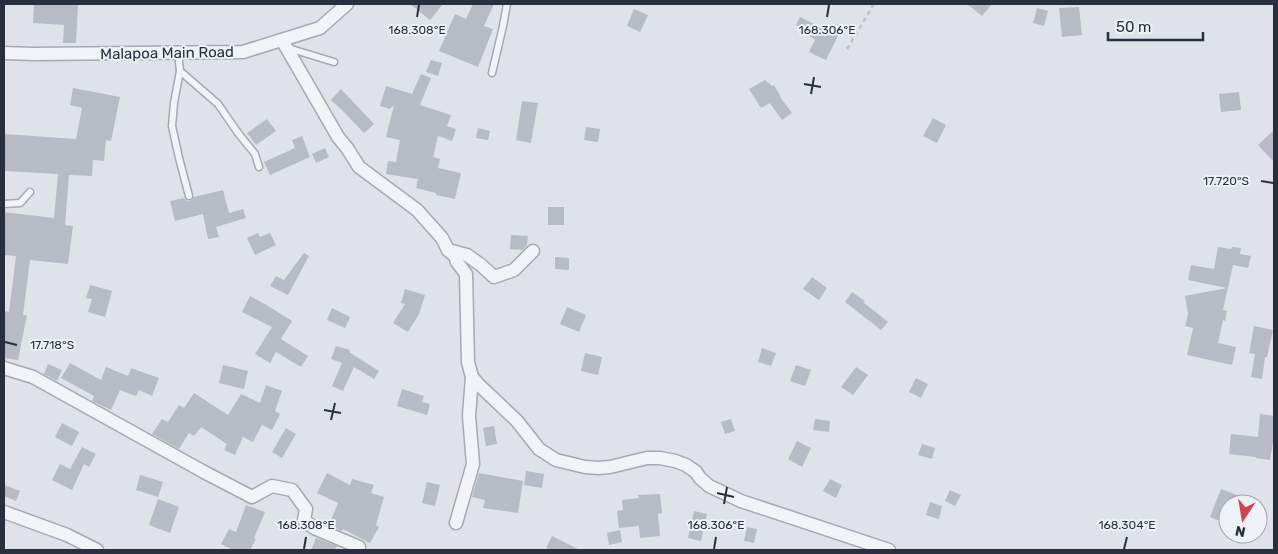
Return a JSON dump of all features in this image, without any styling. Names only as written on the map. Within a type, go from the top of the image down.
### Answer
[{"type":"street","name":"Malapoa Main Road","points":[[4,53],[243,52],[284,44],[320,28],[347,4]]},
{"type":"street","points":[[284,44],[338,137],[358,167],[417,210],[442,238],[448,250],[455,256],[466,274],[468,362],[472,376],[469,416],[473,464],[456,523]]},
{"type":"street","points":[[448,250],[467,255],[494,277],[514,270],[533,251]]},
{"type":"street","points":[[4,368],[33,377],[252,497],[272,486],[292,490],[306,509],[304,520],[314,528],[359,547]]},
{"type":"street","points":[[472,376],[517,422],[539,449],[556,460],[598,468],[647,458],[675,461],[686,465],[696,472],[709,486],[741,501],[889,550]]},
{"type":"street","points":[[4,512],[67,535],[97,550]]},
{"type":"lane","points":[[492,73],[507,4]]},
{"type":"lane","points":[[284,44],[334,62]]},
{"type":"lane","points":[[178,53],[180,71],[172,126],[189,196]]},
{"type":"lane","points":[[180,71],[218,104],[255,154],[259,167]]},
{"type":"lane","points":[[4,204],[20,203],[30,192]]},
{"type":"path","points":[[847,49],[874,4]]},
{"type":"building","points":[[34,4],[78,4],[76,43],[63,43],[64,25],[33,23]]},
{"type":"building","points":[[410,4],[443,4],[430,20]]},
{"type":"building","points":[[473,4],[494,4],[484,26],[493,29],[478,67],[439,51],[455,14],[466,19]]},
{"type":"building","points":[[967,4],[992,4],[982,16]]},
{"type":"building","points":[[1079,7],[1082,35],[1062,37],[1059,8]]},
{"type":"building","points":[[1037,8],[1048,11],[1044,26],[1033,23]]},
{"type":"building","points":[[634,9],[648,15],[640,32],[627,26]]},
{"type":"building","points":[[800,17],[838,36],[826,60],[809,52],[815,40],[796,25]]},
{"type":"building","points":[[431,60],[442,63],[438,76],[426,72]]},
{"type":"building","points":[[421,74],[431,78],[420,105],[451,115],[447,126],[456,129],[452,141],[438,136],[433,157],[440,159],[438,168],[461,173],[455,199],[416,188],[418,179],[386,174],[388,161],[396,162],[400,140],[386,137],[394,105],[390,109],[380,106],[386,86],[412,94]]},
{"type":"building","points":[[765,80],[772,86],[774,85],[792,113],[782,120],[770,103],[761,108],[749,89]]},
{"type":"building","points":[[73,88],[120,97],[111,141],[106,140],[104,161],[93,160],[92,176],[69,175],[65,225],[73,226],[68,264],[30,260],[23,315],[27,315],[18,360],[4,358],[4,311],[9,312],[16,256],[4,255],[4,212],[54,218],[58,174],[4,171],[4,134],[76,139],[82,108],[70,105]]},
{"type":"building","points":[[341,89],[374,124],[364,133],[331,100]]},
{"type":"building","points":[[1239,92],[1241,110],[1221,112],[1219,94]]},
{"type":"building","points":[[522,101],[538,103],[531,143],[516,140]]},
{"type":"building","points":[[933,118],[946,125],[937,143],[923,136]]},
{"type":"building","points":[[267,119],[276,131],[256,145],[247,133]]},
{"type":"building","points":[[586,127],[600,129],[598,142],[584,140]]},
{"type":"building","points":[[478,128],[490,131],[488,140],[476,138]]},
{"type":"building","points":[[1274,130],[1274,162],[1258,145]]},
{"type":"building","points":[[302,136],[310,157],[270,175],[264,162],[295,148],[292,140]]},
{"type":"building","points":[[325,148],[329,157],[316,163],[312,154]]},
{"type":"building","points":[[223,190],[229,213],[243,209],[246,218],[216,227],[219,237],[208,239],[203,214],[175,221],[170,201],[184,198],[190,201],[194,197]]},
{"type":"building","points":[[548,207],[564,207],[564,225],[548,225]]},
{"type":"building","points":[[258,233],[260,237],[270,233],[276,245],[255,255],[247,238]]},
{"type":"building","points":[[511,235],[528,236],[527,245],[523,250],[510,249]]},
{"type":"building","points":[[1218,247],[1241,248],[1240,254],[1251,256],[1248,268],[1233,265],[1223,310],[1227,311],[1218,343],[1236,347],[1232,365],[1187,355],[1193,328],[1185,326],[1188,314],[1185,296],[1227,288],[1188,280],[1191,265],[1214,269]]},
{"type":"building","points":[[304,253],[309,256],[288,295],[270,286],[276,276],[284,280]]},
{"type":"building","points":[[555,257],[569,258],[569,270],[555,269]]},
{"type":"building","points":[[812,277],[827,288],[819,300],[803,289]]},
{"type":"building","points":[[90,285],[112,291],[105,317],[88,312],[92,299],[86,298]]},
{"type":"building","points":[[405,289],[425,295],[419,314],[408,332],[393,323],[405,304],[401,303]]},
{"type":"building","points":[[852,292],[888,322],[881,330],[845,302]]},
{"type":"building","points":[[250,296],[292,321],[281,339],[308,356],[301,367],[276,352],[270,363],[255,354],[272,327],[242,312]]},
{"type":"building","points":[[567,307],[586,315],[579,332],[560,324]]},
{"type":"building","points":[[332,308],[350,317],[345,328],[327,320]]},
{"type":"building","points":[[1254,326],[1273,330],[1267,357],[1265,357],[1262,379],[1251,377],[1255,354],[1249,353]]},
{"type":"building","points":[[336,346],[350,350],[349,352],[379,371],[374,379],[354,367],[343,391],[332,386],[342,363],[331,359]]},
{"type":"building","points":[[762,348],[776,353],[771,366],[758,362]]},
{"type":"building","points":[[585,353],[602,357],[598,375],[581,371]]},
{"type":"building","points":[[70,363],[101,380],[106,367],[128,376],[131,368],[159,378],[152,396],[139,390],[136,396],[120,390],[111,410],[92,401],[94,396],[61,378]]},
{"type":"building","points":[[48,364],[62,370],[57,381],[44,374]]},
{"type":"building","points":[[223,365],[248,371],[244,389],[219,383]]},
{"type":"building","points":[[796,365],[811,370],[805,386],[790,381]]},
{"type":"building","points":[[856,367],[868,375],[853,395],[841,387]]},
{"type":"building","points":[[916,378],[928,384],[921,398],[909,392]]},
{"type":"building","points":[[266,385],[282,391],[275,411],[280,414],[272,430],[262,425],[253,442],[243,437],[235,455],[224,450],[227,444],[201,427],[194,436],[189,433],[179,449],[152,434],[162,419],[168,422],[179,405],[184,408],[194,393],[228,415],[241,394],[260,403]]},
{"type":"building","points":[[402,389],[424,396],[422,402],[430,404],[427,415],[397,406]]},
{"type":"building","points":[[1260,414],[1274,416],[1274,436],[1270,460],[1229,454],[1231,434],[1258,437]]},
{"type":"building","points":[[731,419],[735,431],[725,434],[721,422]]},
{"type":"building","points":[[815,419],[830,421],[829,432],[813,430]]},
{"type":"building","points":[[62,423],[79,432],[72,446],[55,437]]},
{"type":"building","points":[[494,426],[497,444],[486,446],[483,428]]},
{"type":"building","points":[[286,428],[296,434],[282,458],[272,452]]},
{"type":"building","points":[[797,441],[811,448],[802,467],[788,459]]},
{"type":"building","points":[[922,444],[935,448],[932,459],[918,455]]},
{"type":"building","points":[[82,447],[96,454],[89,467],[84,464],[72,490],[52,480],[60,464],[70,469]]},
{"type":"building","points":[[526,471],[544,474],[542,488],[524,485]]},
{"type":"building","points":[[327,473],[350,485],[352,479],[374,485],[371,493],[384,497],[376,525],[379,527],[370,543],[343,529],[342,531],[329,525],[338,503],[317,493]]},
{"type":"building","points":[[479,473],[523,481],[518,513],[483,508],[485,500],[472,497]]},
{"type":"building","points":[[140,475],[163,482],[158,497],[136,490]]},
{"type":"building","points":[[830,479],[842,485],[836,498],[823,491]]},
{"type":"building","points":[[427,482],[440,485],[435,506],[422,503]]},
{"type":"building","points":[[4,485],[20,491],[16,501],[4,496]]},
{"type":"building","points":[[1221,489],[1234,494],[1219,494]]},
{"type":"building","points":[[950,490],[961,495],[955,506],[945,501]]},
{"type":"building","points":[[660,494],[662,513],[658,514],[660,536],[640,538],[639,526],[619,528],[617,511],[623,510],[622,500],[639,498],[638,495]]},
{"type":"building","points":[[1218,497],[1218,520],[1210,517]]},
{"type":"building","points":[[158,499],[179,507],[170,533],[149,525]]},
{"type":"building","points":[[930,502],[942,506],[939,519],[926,515]]},
{"type":"building","points":[[246,505],[265,512],[254,538],[256,539],[250,550],[233,550],[221,544],[229,529],[236,532]]},
{"type":"building","points":[[694,511],[707,514],[701,541],[688,538]]},
{"type":"building","points":[[747,527],[757,529],[754,543],[744,541]]},
{"type":"building","points":[[620,530],[622,542],[609,545],[607,533]]},
{"type":"building","points":[[552,536],[580,550],[551,550],[546,548]]},
{"type":"building","points":[[316,538],[337,546],[335,550],[311,550]]}]
